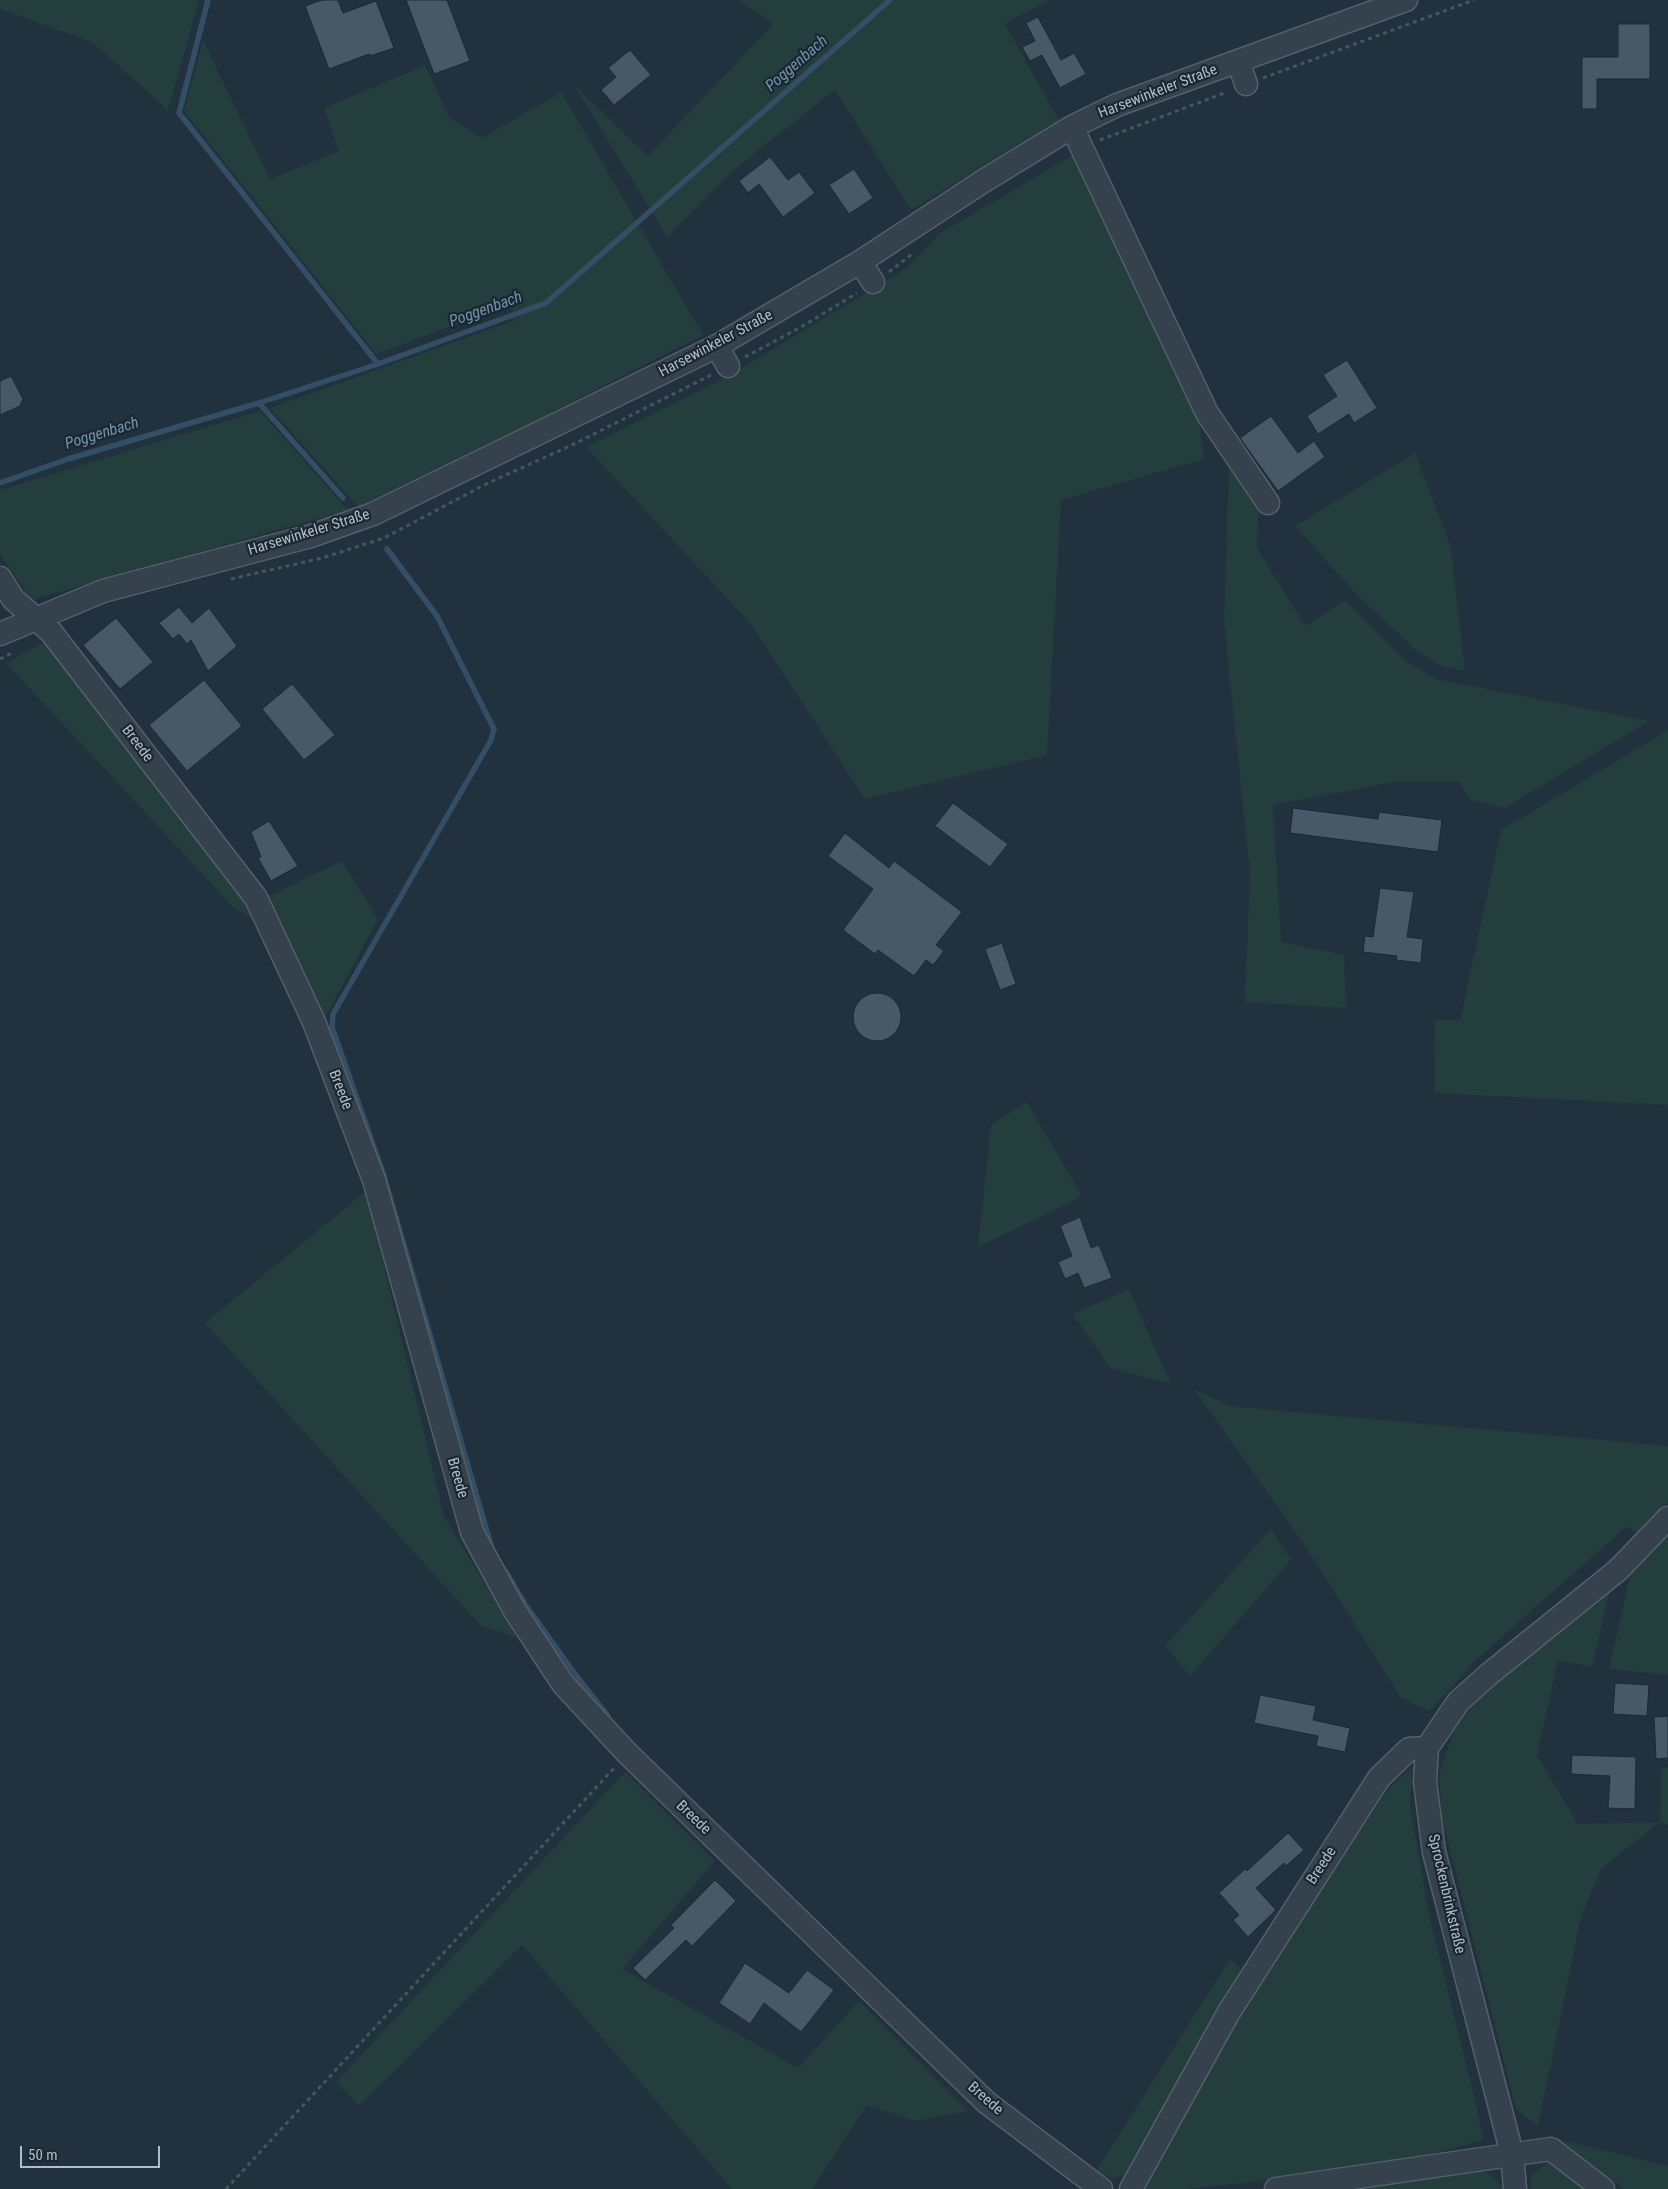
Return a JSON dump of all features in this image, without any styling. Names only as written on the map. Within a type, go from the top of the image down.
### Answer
[{"type":"street","name":"Harsewinkeler Straße","points":[[0,634],[104,591],[311,536],[373,514],[717,346],[860,262],[982,182],[1072,127],[1117,105],[1406,0]]},
{"type":"street","points":[[1238,61],[1246,84]]},
{"type":"street","points":[[1072,127],[1207,413],[1268,502]]},
{"type":"street","points":[[860,262],[873,282]]},
{"type":"street","points":[[717,346],[728,366]]},
{"type":"street","name":"Breede","points":[[0,578],[13,599],[51,632],[256,898],[314,1022],[374,1180],[472,1532],[515,1611],[563,1684],[627,1753],[986,2102],[1101,2189]]},
{"type":"street","points":[[1427,1748],[1458,1702],[1488,1675],[1618,1570],[1668,1518]]},
{"type":"street","name":"Breede","points":[[1131,2189],[1228,2012],[1379,1778],[1409,1749],[1427,1748]]},
{"type":"street","name":"Sprockenbrinkstraße","points":[[1427,1748],[1425,1782],[1434,1852],[1512,2154],[1515,2189]]},
{"type":"street","points":[[1276,2189],[1551,2149],[1603,2189]]},
{"type":"path","points":[[226,2189],[627,1753]]},
{"type":"green space","points":[[0,0],[199,0],[168,110],[92,42],[0,9]]},
{"type":"green space","points":[[739,0],[1049,0],[1005,24],[1059,120],[911,210],[835,90],[732,171],[667,237],[574,85],[648,156],[773,24]]},
{"type":"green space","points":[[203,40],[270,179],[339,151],[324,108],[425,65],[449,117],[482,138],[561,92],[703,335],[531,423],[358,507],[270,408],[513,321],[511,304],[376,354],[184,111]]},
{"type":"green space","points":[[1075,154],[1199,417],[1204,459],[1061,500],[1047,755],[865,799],[750,623],[586,447],[730,375],[907,268],[940,233]]},
{"type":"green space","points":[[260,411],[348,510],[31,600],[0,554],[0,490]]},
{"type":"green space","points":[[1415,453],[1451,548],[1465,671],[1444,667],[1419,653],[1357,595],[1295,526]]},
{"type":"green space","points":[[1229,463],[1259,506],[1257,548],[1305,626],[1345,600],[1407,662],[1436,679],[1649,721],[1505,808],[1470,800],[1458,781],[1394,782],[1273,805],[1281,942],[1344,955],[1346,1008],[1245,1002],[1250,874],[1224,622]]},
{"type":"green space","points":[[47,640],[243,894],[257,922],[234,908],[6,663]]},
{"type":"green space","points":[[1668,730],[1668,1105],[1434,1093],[1435,1020],[1460,1020],[1501,830]]},
{"type":"green space","points":[[342,861],[378,919],[324,1020],[265,898]]},
{"type":"green space","points":[[1027,1102],[1082,1196],[978,1247],[991,1125]]},
{"type":"green space","points":[[366,1191],[444,1516],[517,1638],[481,1626],[205,1323]]},
{"type":"green space","points":[[1129,1289],[1171,1384],[1110,1368],[1073,1314]]},
{"type":"green space","points":[[1194,1389],[1229,1406],[1668,1446],[1668,1502],[1638,1536],[1627,1526],[1478,1658],[1430,1711],[1401,1698],[1304,1544]]},
{"type":"green space","points":[[1271,1529],[1291,1560],[1190,1676],[1165,1646]]},
{"type":"green space","points":[[1668,1532],[1668,1675],[1609,1669],[1632,1566]]},
{"type":"green space","points":[[1611,1585],[1592,1667],[1558,1660],[1537,1755],[1578,1824],[1660,1822],[1601,1869],[1581,1917],[1538,2127],[1516,2109],[1442,1818],[1439,1776],[1457,1720],[1495,1680]]},
{"type":"green space","points":[[1413,1766],[1410,1804],[1428,1910],[1476,2104],[1483,2140],[1383,2167],[1188,2189],[1142,2189],[1235,2017],[1389,1788]]},
{"type":"green space","points":[[1668,1767],[1668,1825],[1660,1822],[1661,1769]]},
{"type":"green space","points":[[625,1772],[715,1861],[622,1969],[798,2068],[859,2001],[968,2111],[916,2121],[867,2105],[812,2189],[732,2189],[522,1945],[359,2106],[336,2082]]},
{"type":"green space","points":[[1230,1959],[1243,1971],[1219,2007],[1127,2174],[1113,2179],[1096,2171]]},
{"type":"green space","points":[[1561,2140],[1668,2166],[1668,2189],[1624,2189]]},
{"type":"green space","points":[[1549,2161],[1584,2189],[1531,2189],[1530,2177]]},
{"type":"green space","points":[[1481,2167],[1506,2189],[1360,2189]]},
{"type":"building","points":[[322,0],[338,0],[343,13],[376,1],[394,48],[370,56],[369,54],[329,69],[305,6]]},
{"type":"building","points":[[406,0],[447,0],[470,61],[434,74]]},
{"type":"building","points":[[1038,17],[1061,60],[1074,53],[1086,74],[1060,88],[1042,55],[1030,61],[1022,47],[1035,41],[1026,23]]},
{"type":"building","points":[[1618,24],[1650,24],[1650,79],[1597,79],[1597,109],[1582,109],[1582,57],[1618,57]]},
{"type":"building","points":[[630,50],[651,75],[614,105],[601,90],[616,77],[608,68]]},
{"type":"building","points":[[770,157],[788,180],[799,172],[815,193],[783,217],[759,184],[748,193],[739,181]]},
{"type":"building","points":[[854,169],[873,198],[849,214],[829,185]]},
{"type":"building","points":[[1347,360],[1377,408],[1354,423],[1349,414],[1318,434],[1307,416],[1337,396],[1323,375]]},
{"type":"building","points":[[11,376],[23,399],[20,406],[0,415],[0,381]]},
{"type":"building","points":[[1271,416],[1298,453],[1314,441],[1325,457],[1278,491],[1240,438]]},
{"type":"building","points":[[179,607],[192,623],[209,608],[237,646],[208,671],[191,640],[187,644],[179,634],[173,639],[159,623]]},
{"type":"building","points":[[116,618],[153,662],[120,689],[83,645]]},
{"type":"building","points":[[204,680],[242,726],[187,771],[149,725]]},
{"type":"building","points":[[292,684],[335,735],[304,760],[262,709]]},
{"type":"building","points":[[953,803],[1008,844],[990,867],[935,826]]},
{"type":"building","points":[[1293,808],[1378,819],[1379,812],[1442,820],[1438,852],[1290,833]]},
{"type":"building","points":[[269,821],[298,866],[271,881],[258,858],[261,857],[251,832]]},
{"type":"building","points":[[845,833],[889,868],[894,861],[962,912],[936,945],[944,951],[933,965],[926,960],[914,976],[878,950],[875,954],[843,930],[873,889],[828,856]]},
{"type":"building","points":[[1380,888],[1414,892],[1407,937],[1423,939],[1421,963],[1396,960],[1397,956],[1363,952],[1365,936],[1373,937]]},
{"type":"building","points":[[1002,943],[1016,984],[1000,990],[985,949]]},
{"type":"building","points":[[877,993],[886,995],[894,1000],[899,1008],[901,1017],[899,1026],[894,1034],[886,1039],[877,1041],[868,1039],[860,1034],[855,1026],[853,1017],[855,1008],[860,1000],[868,995]]},
{"type":"building","points":[[1080,1217],[1091,1248],[1099,1245],[1112,1278],[1084,1288],[1078,1273],[1065,1279],[1058,1262],[1072,1256],[1060,1226]]},
{"type":"building","points":[[1615,1683],[1649,1685],[1647,1716],[1613,1714]]},
{"type":"building","points":[[1260,1695],[1316,1706],[1313,1720],[1350,1728],[1345,1752],[1316,1746],[1318,1736],[1254,1723]]},
{"type":"building","points":[[1668,1716],[1668,1758],[1656,1759],[1654,1717]]},
{"type":"building","points":[[1572,1755],[1636,1757],[1635,1809],[1608,1808],[1610,1776],[1571,1774]]},
{"type":"building","points":[[1288,1833],[1304,1850],[1286,1866],[1284,1863],[1256,1888],[1276,1910],[1248,1937],[1233,1920],[1239,1915],[1219,1893],[1245,1869],[1247,1871]]},
{"type":"building","points":[[715,1880],[736,1901],[692,1946],[686,1940],[645,1980],[633,1968],[674,1928],[671,1925]]},
{"type":"building","points":[[745,1963],[789,1993],[807,1970],[834,1990],[801,2032],[764,2003],[750,2024],[719,2003]]},
{"type":"waterway","points":[[208,0],[179,113],[378,364]]},
{"type":"waterway","name":"Poggenbach","points":[[0,483],[68,459],[259,403],[378,364],[546,303],[890,0]]},
{"type":"waterway","points":[[259,403],[343,498]]},
{"type":"waterway","points":[[387,549],[437,616],[494,729],[491,740],[333,1014],[332,1027],[384,1176],[491,1545]]},
{"type":"waterway","points":[[506,1572],[525,1604],[575,1674],[608,1716]]}]
